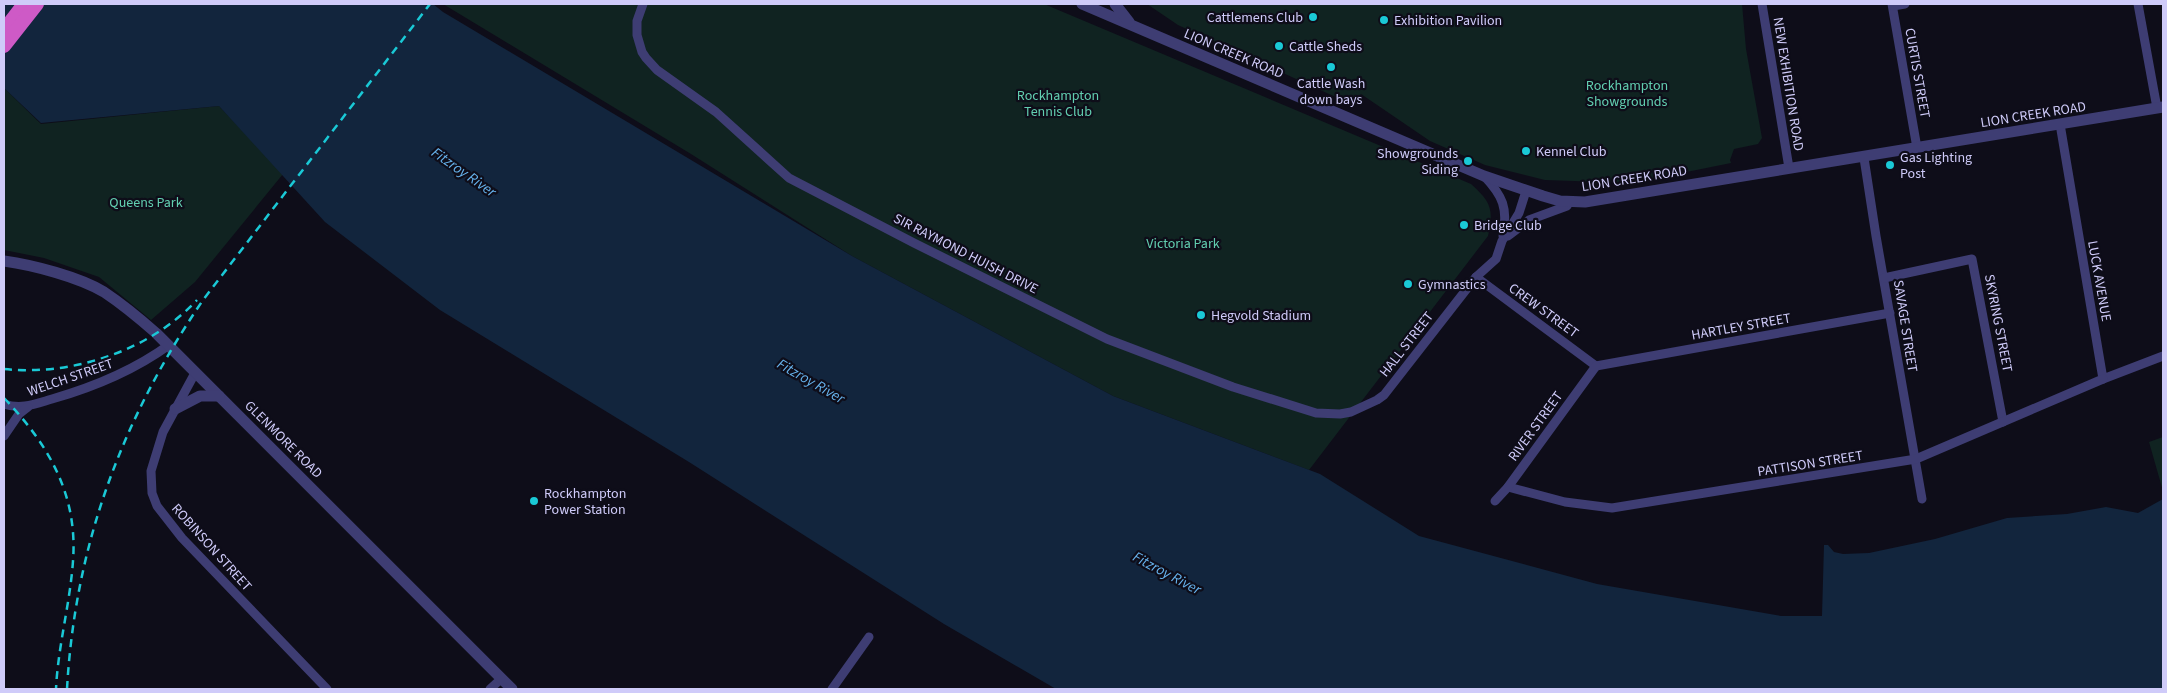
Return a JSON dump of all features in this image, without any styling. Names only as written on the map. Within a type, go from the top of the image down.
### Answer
[{"type":"highway","points":[[4,30],[24,4]]},
{"type":"highway","points":[[4,46],[37,4]]},
{"type":"street","name":"SIR RAYMOND HUISH DRIVE","points":[[643,4],[637,21],[637,35],[642,52],[656,70],[716,112],[789,178],[914,243],[1112,341],[1233,387],[1316,413],[1340,414],[1365,407]]},
{"type":"street","points":[[1115,4],[1132,26]]},
{"type":"street","name":"NEW EXHIBITION ROAD","points":[[1762,4],[1789,168]]},
{"type":"street","points":[[1892,5],[1905,4]]},
{"type":"street","points":[[2138,4],[2160,108]]},
{"type":"street","name":"LION CREEK ROAD","points":[[1088,5],[1132,26],[1484,176],[1526,191],[1569,202],[1585,202],[1789,168],[1864,158],[2160,108]]},
{"type":"street","name":"CURTIS STREET","points":[[1892,5],[1918,148]]},
{"type":"street","name":"LUCK AVENUE","points":[[2060,124],[2103,379]]},
{"type":"street","name":"SAVAGE STREET","points":[[1864,158],[1900,381],[1922,499]]},
{"type":"street","points":[[1484,176],[1495,188],[1502,200],[1506,218],[1502,241]]},
{"type":"street","name":"HALL STREET","points":[[1365,407],[1384,395],[1476,277],[1496,259],[1502,241],[1519,213],[1526,191]]},
{"type":"street","points":[[1502,241],[1529,220],[1567,206],[1569,202]]},
{"type":"street","name":"SKYRING STREET","points":[[1884,278],[1972,259],[2003,422]]},
{"type":"street","name":"GLENMORE ROAD","points":[[4,261],[56,272],[102,291],[131,312],[169,345],[512,689]]},
{"type":"street","name":"CREW STREET","points":[[1476,277],[1596,366]]},
{"type":"street","name":"HARTLEY STREET","points":[[1596,366],[1890,313]]},
{"type":"street","name":"WELCH STREET","points":[[4,404],[13,407],[28,407],[105,382],[146,361],[169,345]]},
{"type":"street","points":[[2103,379],[2163,356]]},
{"type":"street","name":"RIVER STREET","points":[[1495,501],[1508,487],[1596,366]]},
{"type":"street","name":"ROBINSON STREET","points":[[195,373],[164,432],[151,471],[152,493],[157,506],[182,538],[327,689]]},
{"type":"street","name":"PATTISON STREET","points":[[1508,487],[1565,502],[1612,508],[1916,459],[2103,379]]},
{"type":"street","points":[[175,409],[200,396],[219,396]]},
{"type":"street","points":[[4,436],[20,414],[28,407]]},
{"type":"street","points":[[832,689],[869,637]]},
{"type":"street","points":[[490,689],[501,678]]},
{"type":"green space","name":"Victoria Park","points":[[443,4],[1044,4],[1471,184],[1487,201],[1491,212],[1488,236],[1309,470],[1113,396],[852,256],[691,154]]},
{"type":"green space","name":"Rockhampton Showgrounds","points":[[1147,4],[1742,4],[1746,49],[1762,138],[1758,144],[1734,149],[1730,160],[1731,163],[1632,183],[1545,180],[1485,165],[1430,141],[1361,94],[1353,104],[1329,94],[1178,25]]},
{"type":"green space","name":"Queens Park","points":[[4,88],[41,124],[219,106],[283,174],[195,282],[151,320],[99,277],[44,258],[4,250]]},
{"type":"green space","points":[[2163,437],[2163,491],[2149,442]]},
{"type":"water","name":"Fitzroy River","points":[[4,4],[433,4],[443,12],[852,256],[1113,396],[1320,474],[1419,536],[1597,584],[1781,616],[1822,616],[1824,545],[1828,545],[1834,552],[1843,554],[1869,553],[1935,539],[2007,518],[2067,514],[2106,507],[2138,513],[2163,499],[2163,689],[1056,689],[944,624],[689,462],[440,310],[325,222],[219,106],[41,123],[4,88]]},
{"type":"railway","points":[[67,689],[72,636],[80,584],[92,534],[126,437],[149,391],[174,345],[203,300],[430,4]]},
{"type":"railway","points":[[4,369],[57,368],[83,364],[108,356],[133,346],[156,333],[178,318],[197,300]]},
{"type":"railway","points":[[4,398],[20,415],[46,452],[57,472],[71,514],[73,561],[56,689]]},
{"type":"place","name":"Cattlemens Club","points":[[1313,17]]},
{"type":"place","name":"Exhibition Pavilion","points":[[1384,20]]},
{"type":"place","name":"Cattle Sheds","points":[[1279,46]]},
{"type":"place","name":"Cattle Wash down bays","points":[[1331,67]]},
{"type":"place","name":"Kennel Club","points":[[1526,151]]},
{"type":"place","name":"Showgrounds Siding","points":[[1468,161]]},
{"type":"place","name":"Gas Lighting Post","points":[[1890,165]]},
{"type":"place","name":"Bridge Club","points":[[1464,225]]},
{"type":"place","name":"Gymnastics","points":[[1408,284]]},
{"type":"place","name":"Hegvold Stadium","points":[[1201,315]]},
{"type":"place","name":"Rockhampton Power Station","points":[[534,501]]},
{"type":"park label","name":"Rockhampton Tennis Club","points":[[1058,104]]}]
